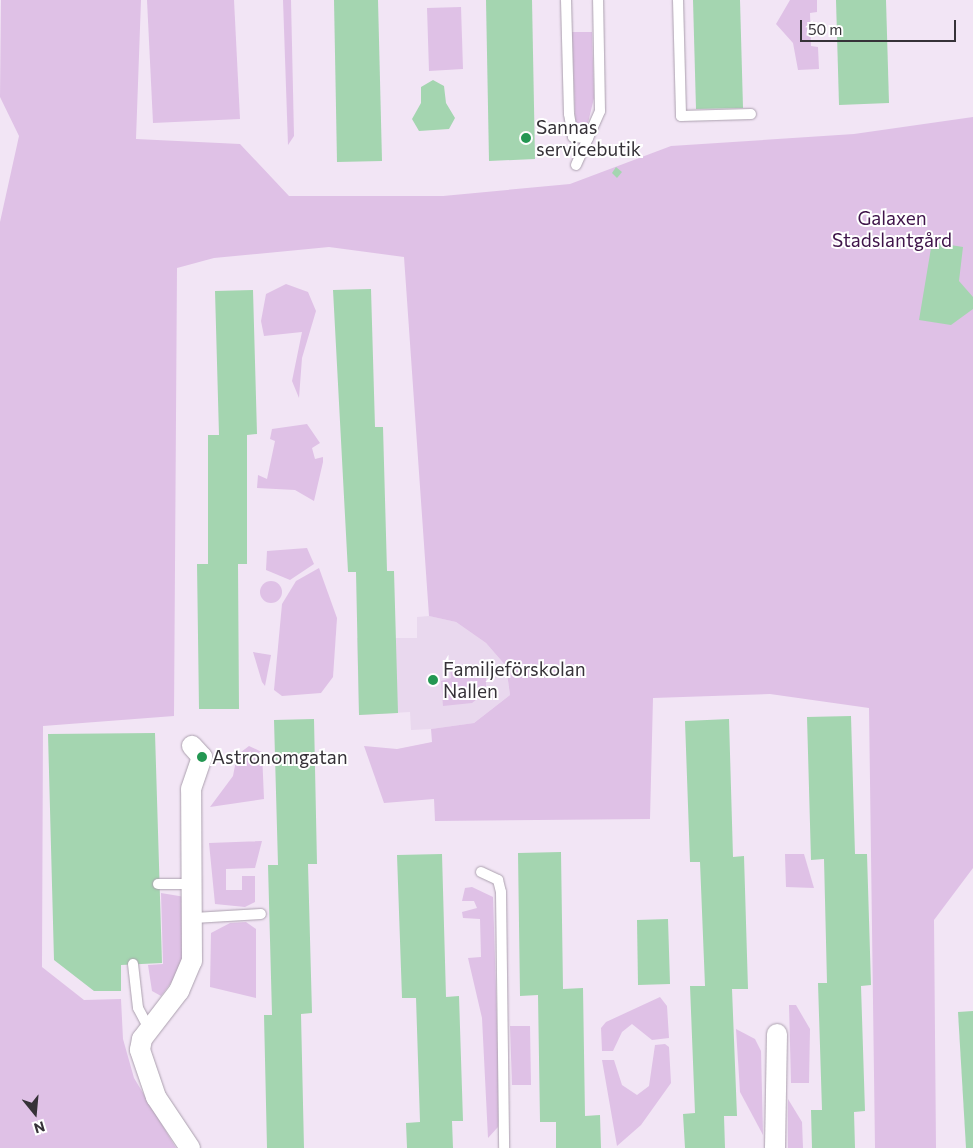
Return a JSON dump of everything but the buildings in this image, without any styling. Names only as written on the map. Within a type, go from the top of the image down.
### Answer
[{"type":"street","points":[[190,1148],[142,1064],[140,1050],[149,1029],[187,977],[194,918],[191,788],[202,757],[192,746]]},
{"type":"street","points":[[775,1148],[777,1034]]},
{"type":"lane","points":[[566,0],[569,114],[573,137],[588,138]]},
{"type":"lane","points":[[576,165],[600,111],[598,0]]},
{"type":"lane","points":[[678,0],[681,116],[751,114]]},
{"type":"lane","points":[[481,872],[498,880],[501,892],[504,1148]]},
{"type":"lane","points":[[158,884],[193,884]]},
{"type":"lane","points":[[194,918],[261,914]]},
{"type":"lane","points":[[134,964],[138,1008],[149,1029]]},
{"type":"shaded area","name":"Familjeförskolan Nallen","points":[[429,616],[456,622],[486,643],[506,666],[510,695],[474,723],[431,729],[411,730],[410,712],[359,715],[357,638],[417,638],[417,617]]},
{"type":"green space","name":"Galaxen Stadslantgård","points":[[1,0],[141,0],[136,139],[240,144],[289,196],[443,196],[570,184],[671,146],[854,134],[973,117],[973,868],[934,920],[936,1148],[875,1148],[869,708],[770,694],[653,698],[650,819],[435,821],[434,799],[384,803],[364,746],[397,749],[432,742],[431,729],[474,723],[510,695],[506,666],[486,643],[456,622],[429,616],[404,257],[329,247],[214,258],[177,268],[174,716],[43,726],[42,967],[84,1000],[121,999],[123,1039],[134,1078],[176,1148],[0,1148],[0,222],[19,136],[0,97]]},
{"type":"green space","points":[[147,0],[234,0],[240,119],[153,123]]},
{"type":"green space","points":[[283,0],[291,0],[294,136],[288,145]]},
{"type":"green space","points":[[790,0],[817,0],[817,12],[810,13],[811,46],[818,47],[819,69],[798,70],[793,43],[776,24]]},
{"type":"green space","points":[[461,7],[463,69],[429,71],[427,8]]},
{"type":"green space","points":[[572,32],[592,32],[594,98],[586,131],[576,137]]},
{"type":"green space","points":[[286,284],[308,292],[316,311],[302,358],[299,398],[292,381],[302,332],[264,336],[261,321],[266,294]]},
{"type":"green space","points":[[307,424],[320,443],[312,448],[315,459],[323,457],[314,501],[295,490],[257,488],[258,475],[267,479],[275,441],[270,439],[272,429]]},
{"type":"green space","points":[[307,548],[314,564],[290,580],[266,570],[267,551]]},
{"type":"green space","points":[[319,568],[337,618],[333,677],[321,693],[282,696],[274,690],[282,604],[296,581]]},
{"type":"green space","points":[[271,581],[279,584],[282,592],[279,600],[271,603],[263,600],[260,592],[263,584]]},
{"type":"green space","points":[[253,652],[271,655],[265,686],[262,682]]},
{"type":"green space","points":[[450,665],[477,668],[486,678],[486,692],[472,703],[443,706],[441,681],[451,678]]},
{"type":"green space","points":[[249,746],[262,752],[264,799],[210,807],[233,776],[237,755]]},
{"type":"green space","points":[[262,841],[255,868],[226,869],[226,890],[242,890],[242,876],[255,876],[255,902],[245,907],[215,904],[209,843]]},
{"type":"green space","points":[[785,854],[804,854],[814,888],[786,887]]},
{"type":"green space","points":[[472,887],[493,897],[500,1115],[498,1127],[488,1138],[482,1018],[468,958],[481,957],[480,919],[463,918],[462,912],[477,908],[474,901],[462,901],[465,888]]},
{"type":"green space","points":[[161,893],[185,897],[183,967],[161,996],[152,991],[148,965],[163,964]]},
{"type":"green space","points":[[246,922],[256,929],[256,998],[210,987],[211,933],[230,923]]},
{"type":"green space","points":[[660,997],[667,1006],[669,1038],[652,1040],[632,1024],[622,1032],[613,1051],[602,1051],[601,1028],[606,1022]]},
{"type":"green space","points":[[789,1005],[796,1005],[810,1029],[809,1083],[791,1083]]},
{"type":"green space","points":[[510,1026],[530,1026],[531,1085],[512,1085]]},
{"type":"green space","points":[[736,1029],[755,1039],[761,1051],[763,1135],[740,1092]]},
{"type":"green space","points":[[665,1044],[669,1047],[671,1083],[641,1125],[617,1146],[602,1060],[614,1060],[622,1085],[637,1095],[649,1086],[655,1045]]},
{"type":"green space","points":[[788,1099],[802,1122],[803,1148],[788,1148]]},
{"type":"place","name":"Sannas servicebutik","points":[[526,138]]},
{"type":"place","name":"Familjeförskolan Nallen","points":[[433,680]]},
{"type":"place","name":"Astronomgatan","points":[[202,757]]}]
